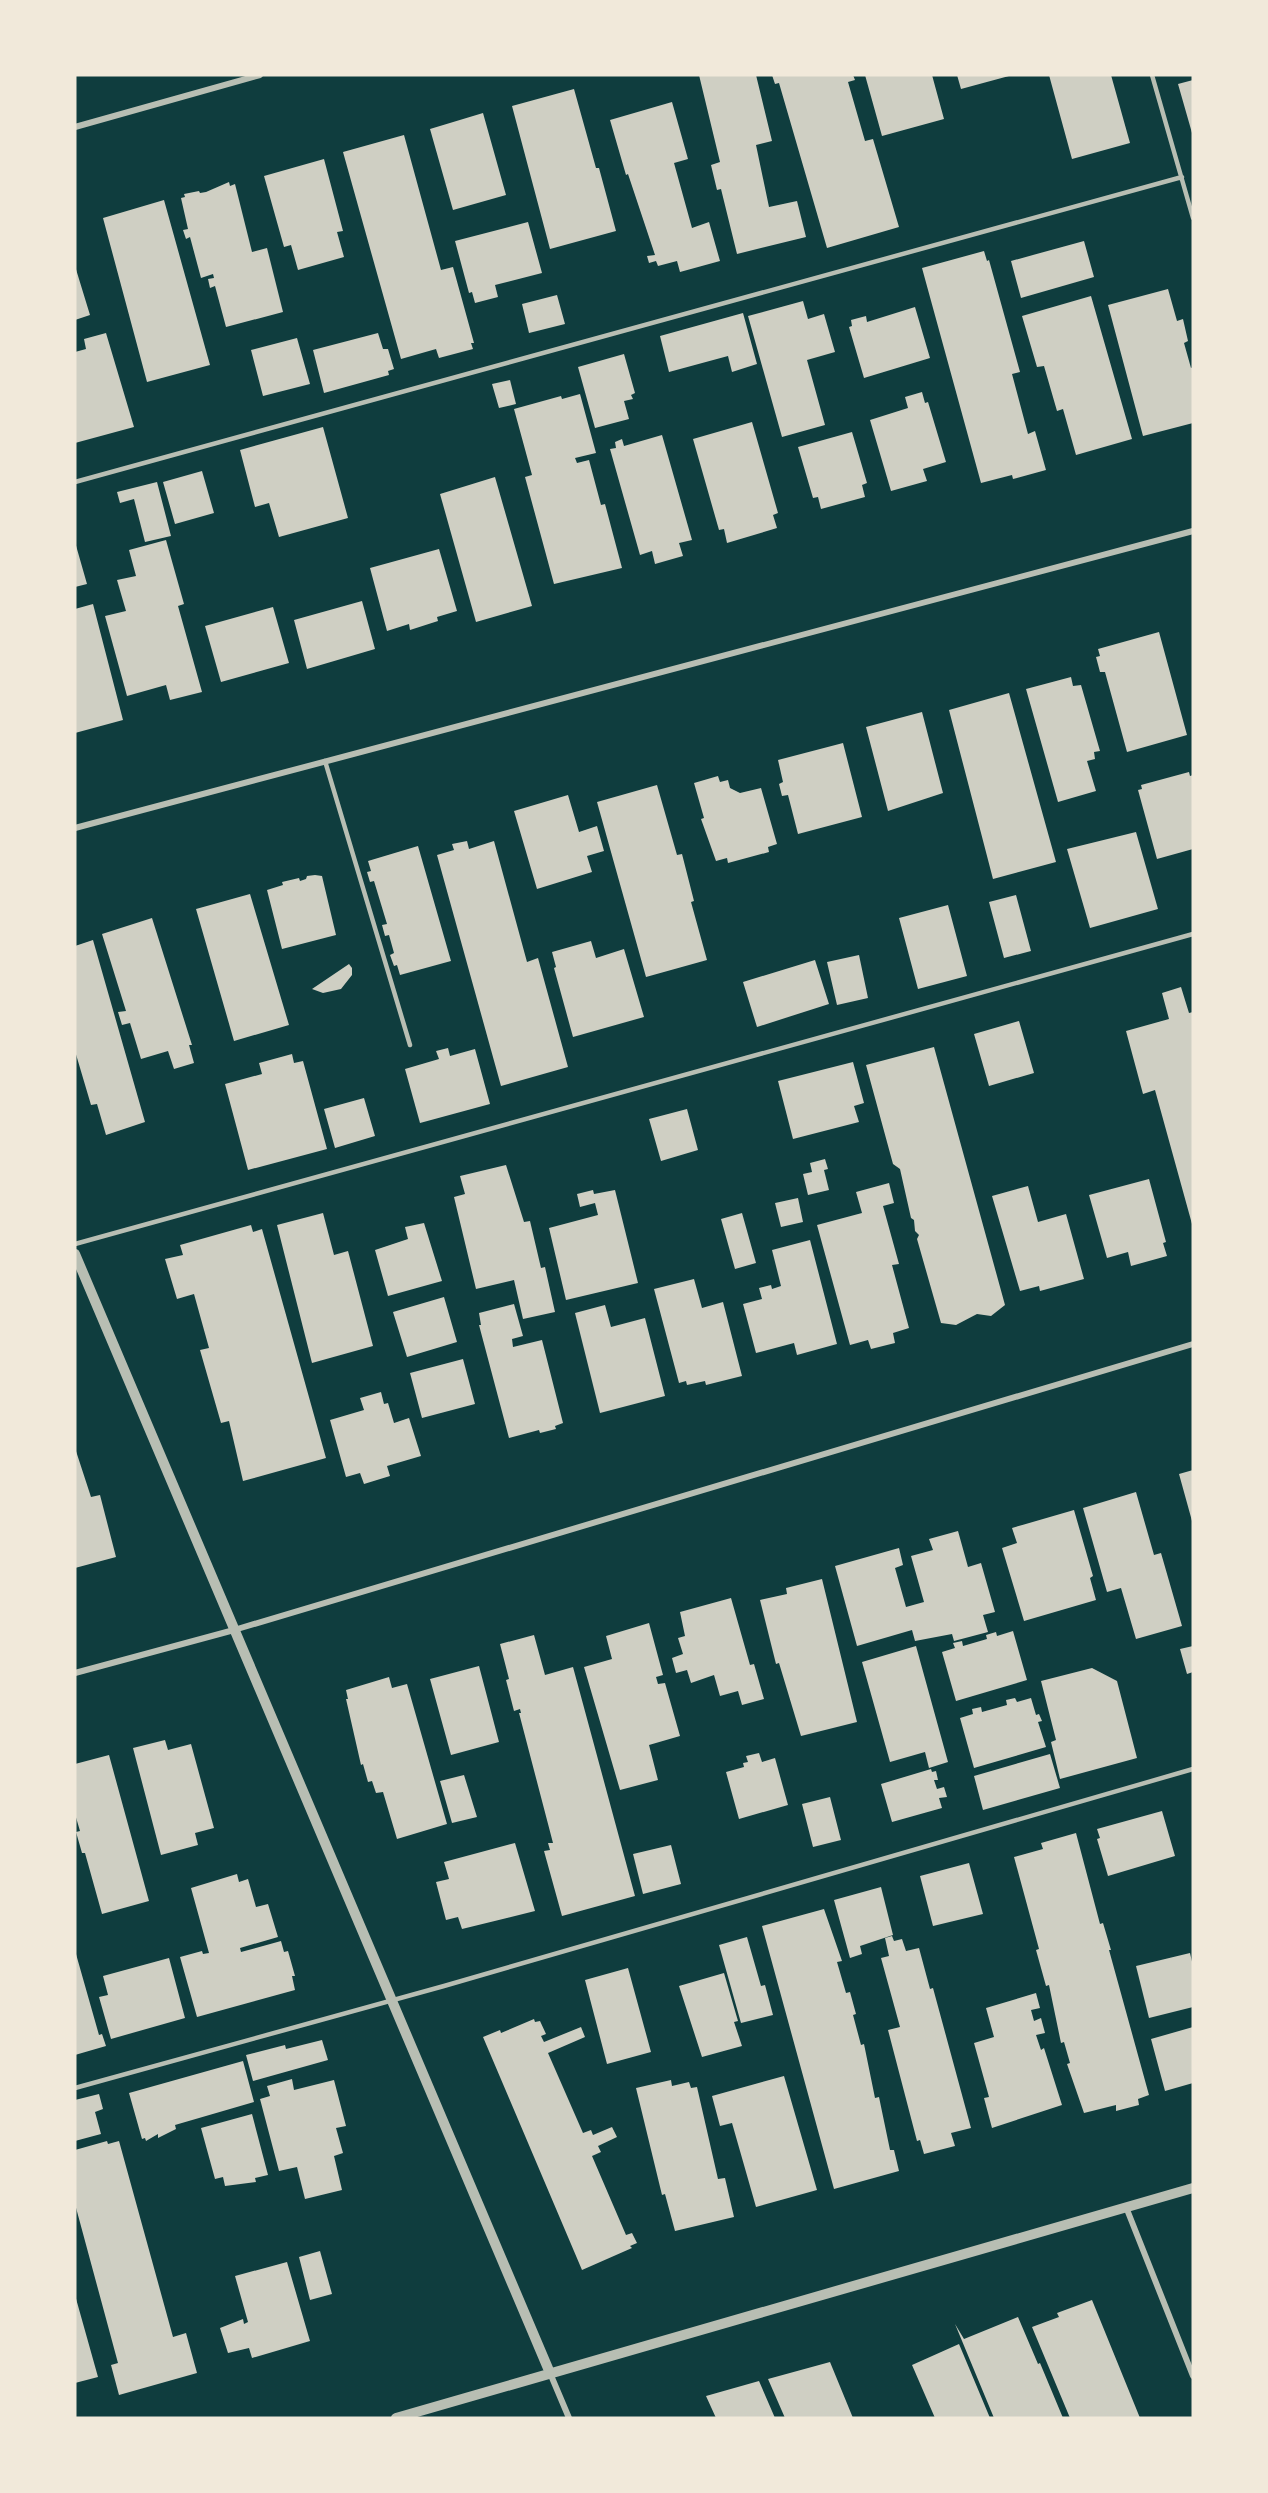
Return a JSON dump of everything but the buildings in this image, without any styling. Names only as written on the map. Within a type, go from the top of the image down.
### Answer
[{"type":"street","points":[[75,128],[260,75]]},
{"type":"street","points":[[75,828],[1193,531]]},
{"type":"street","points":[[75,1254],[569,2418]]},
{"type":"street","points":[[75,1673],[234,1630],[1193,1344]]},
{"type":"street","points":[[396,2418],[1193,2188]]},
{"type":"street","points":[[1126,2207],[1193,2376]]},
{"type":"lane","points":[[1152,75],[1193,218]]},
{"type":"lane","points":[[75,482],[1182,177]]},
{"type":"lane","points":[[325,761],[410,1045]]},
{"type":"lane","points":[[75,1244],[1193,934]]},
{"type":"lane","points":[[75,2088],[391,2001],[1193,1769]]}]
